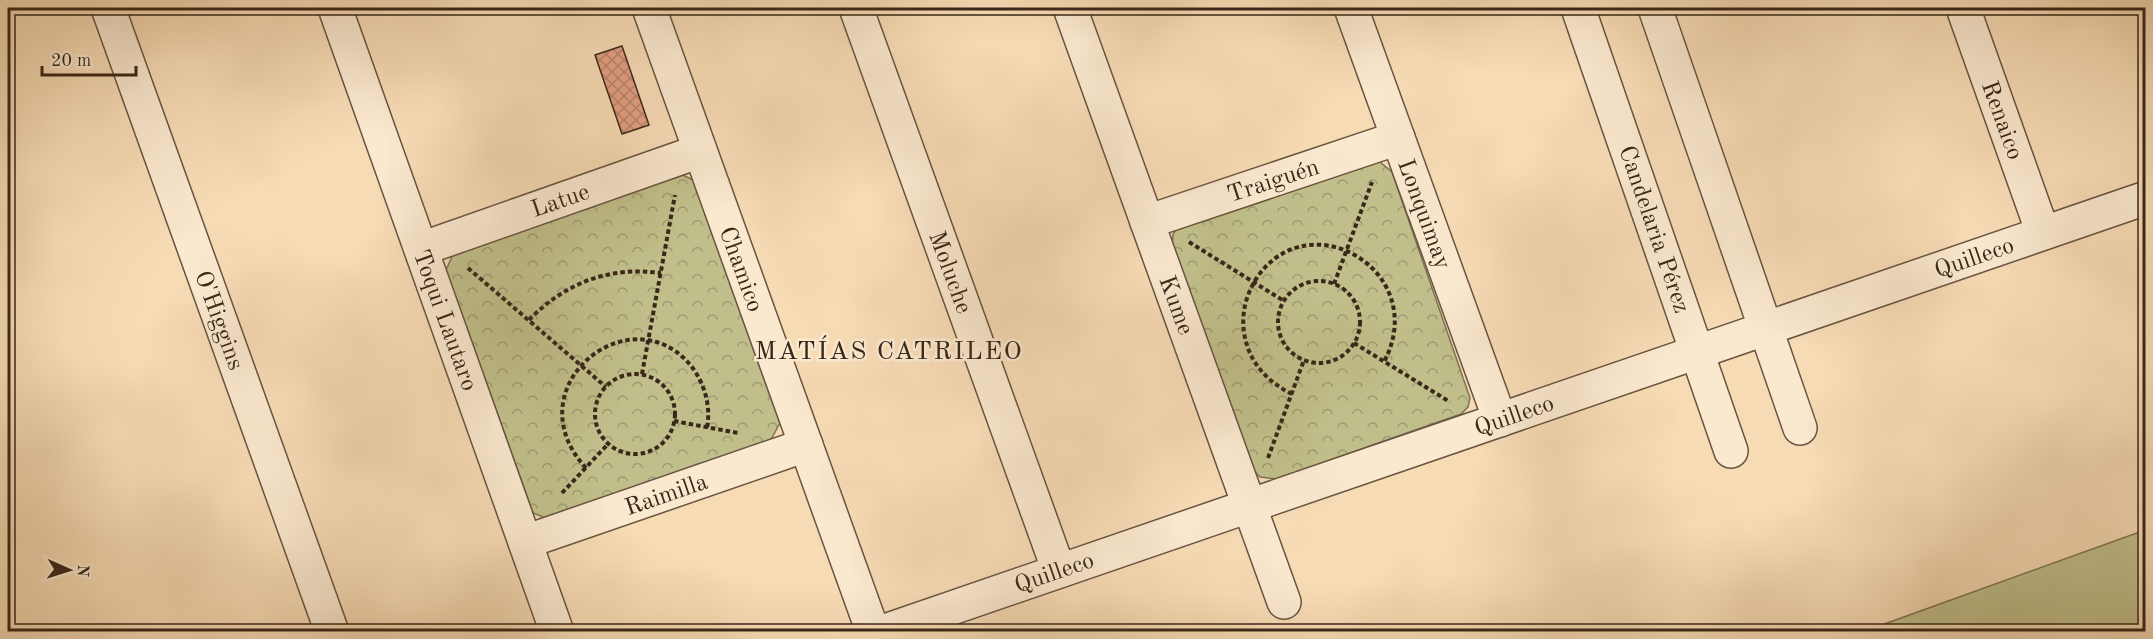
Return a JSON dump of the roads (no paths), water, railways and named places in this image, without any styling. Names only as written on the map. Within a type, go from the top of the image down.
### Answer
[{"type":"street","name":"O'Higgins","points":[[108,8],[332,632]]},
{"type":"street","name":"Toqui Lautaro","points":[[335,8],[430,246],[524,539],[557,632]]},
{"type":"street","name":"Chamico","points":[[649,8],[691,154],[806,446],[873,632]]},
{"type":"street","name":"Moluche","points":[[856,8],[1059,571]]},
{"type":"street","name":"Kume","points":[[1070,8],[1150,221],[1284,602]]},
{"type":"street","name":"Lonquimay","points":[[1351,8],[1393,140],[1493,422]]},
{"type":"street","name":"Candelaria Pérez","points":[[1578,8],[1731,451]]},
{"type":"street","points":[[1655,8],[1800,428]]},
{"type":"street","name":"Renaico","points":[[1963,8],[2043,233]]},
{"type":"street","name":"Traiguén","points":[[1150,221],[1393,140]]},
{"type":"street","name":"Latue","points":[[430,246],[691,154]]},
{"type":"street","name":"Quilleco","points":[[882,632],[2145,198]]},
{"type":"street","name":"Raimilla","points":[[524,539],[806,446]]},
{"type":"district","name":"MATÍAS CATRILEO","points":[[889,350]]}]
